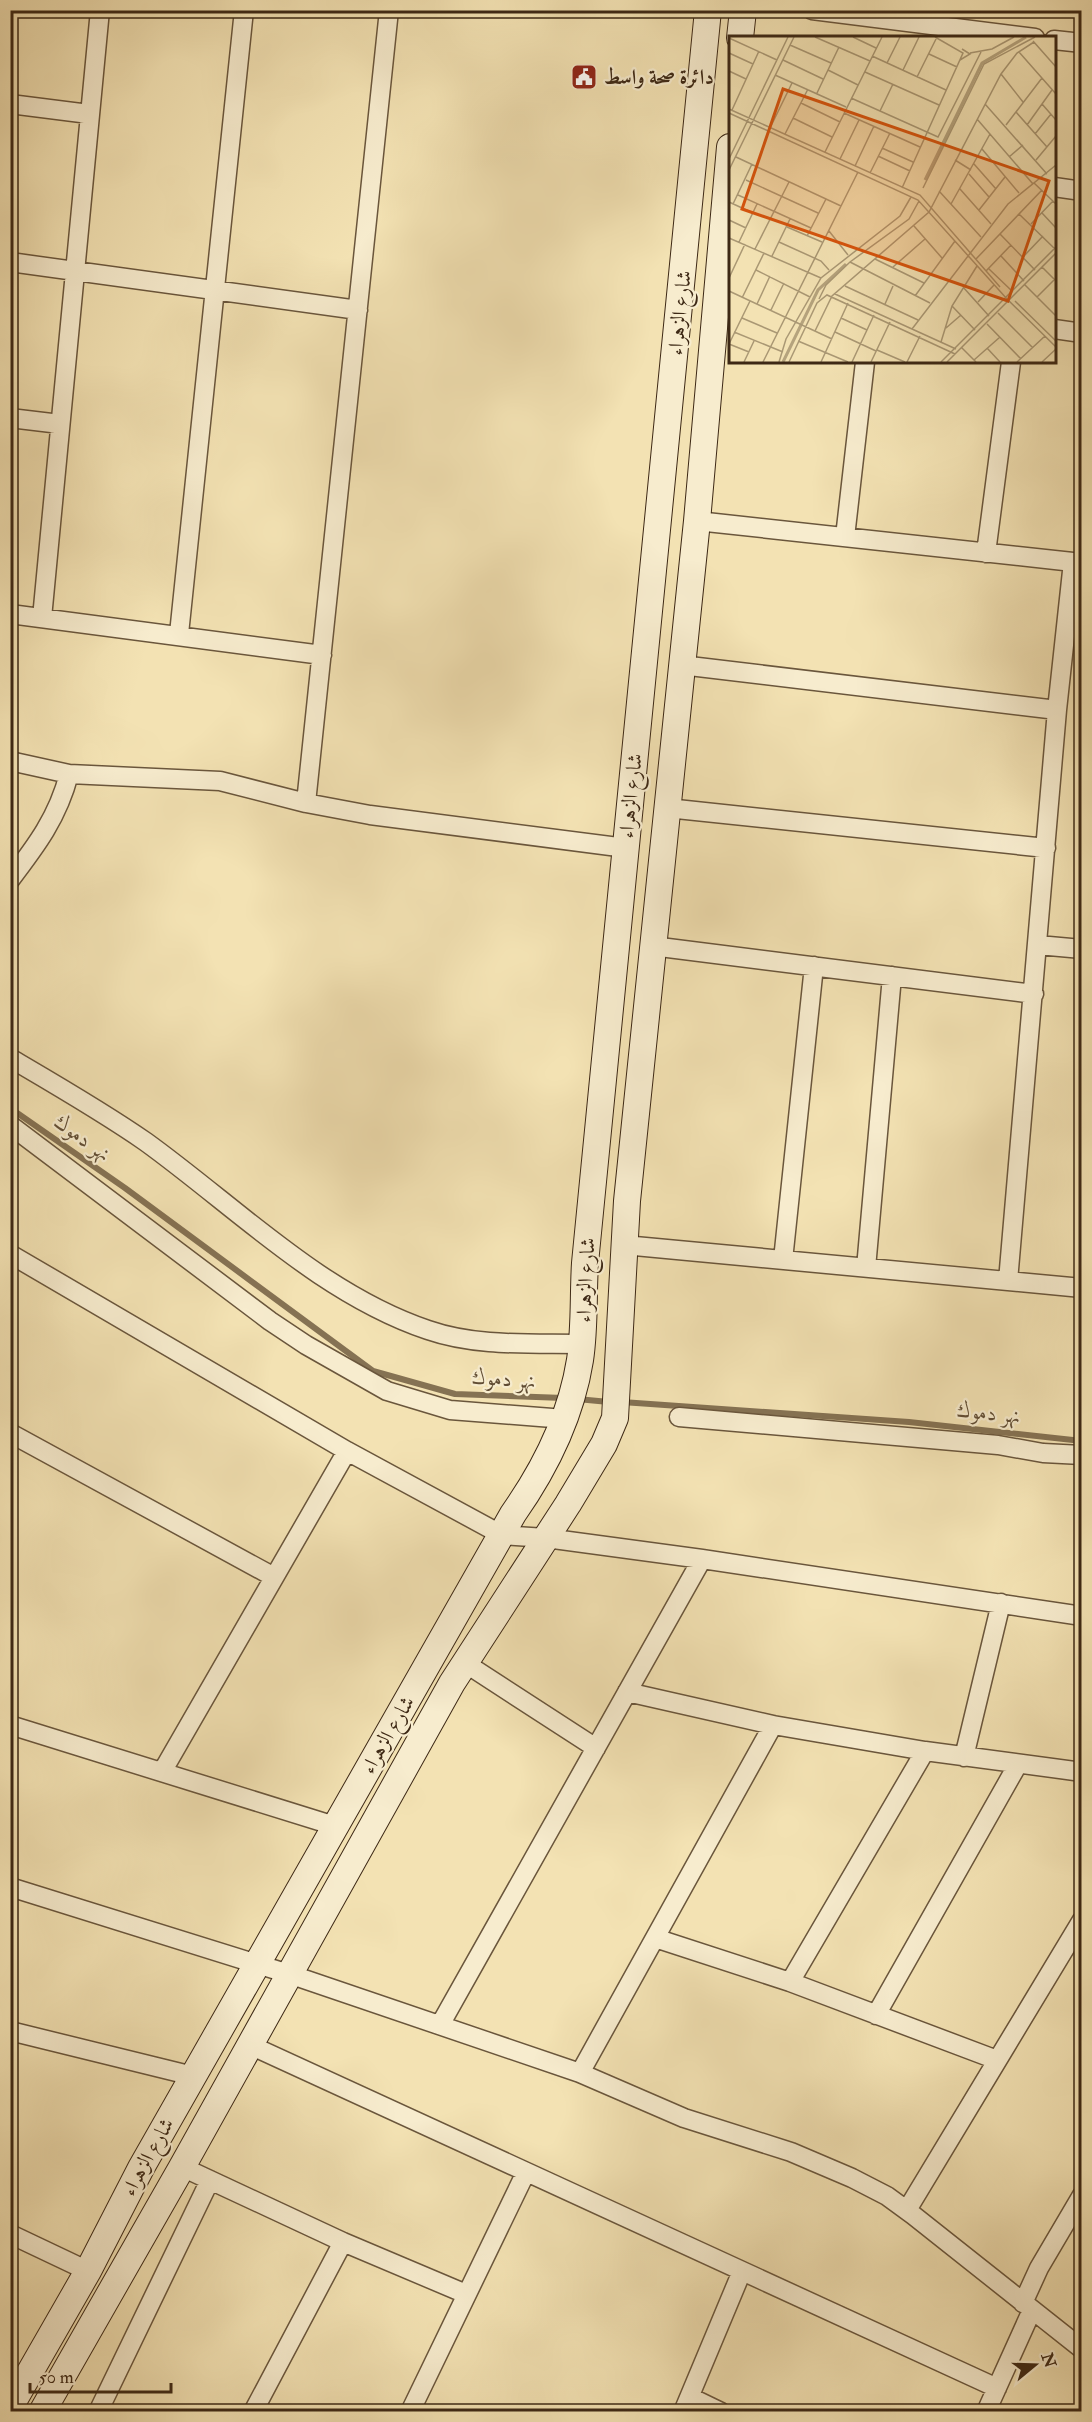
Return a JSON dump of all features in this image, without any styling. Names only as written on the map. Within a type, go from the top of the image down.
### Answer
[{"type":"main road","name":"شارع الزهراء","points":[[10,2407],[88,2271],[141,2168],[256,1964],[502,1535],[549,1459],[567,1414],[581,1351],[586,1251],[708,10]]},
{"type":"main road","points":[[740,36],[743,10]]},
{"type":"main road","name":"شارع الزهراء","points":[[42,2412],[465,1663],[604,1444],[615,1418],[620,1362],[624,1245],[652,946],[697,521],[729,158]]},
{"type":"main road","points":[[654,577],[667,585],[690,584]]},
{"type":"main road","points":[[650,616],[668,613],[687,618]]},
{"type":"street","points":[[42,618],[100,10]]},
{"type":"street","points":[[179,634],[244,10]]},
{"type":"street","points":[[306,803],[389,10]]},
{"type":"street","points":[[812,10],[1019,36]]},
{"type":"street","points":[[1056,40],[1082,43]]},
{"type":"street","points":[[10,104],[89,114]]},
{"type":"street","points":[[1056,187],[1082,191]]},
{"type":"street","points":[[10,262],[358,310]]},
{"type":"street","points":[[1056,329],[1082,333]]},
{"type":"street","points":[[845,537],[865,363]]},
{"type":"street","points":[[986,554],[1011,363]]},
{"type":"street","points":[[10,418],[60,424]]},
{"type":"street","points":[[697,521],[1077,563],[1057,710],[1008,1281]]},
{"type":"street","points":[[10,614],[322,654]]},
{"type":"street","points":[[681,665],[1057,710]]},
{"type":"street","points":[[10,761],[69,774],[220,781],[306,803],[370,815],[626,848]]},
{"type":"street","points":[[10,880],[39,842],[62,802],[69,774]]},
{"type":"street","points":[[667,808],[1046,848]]},
{"type":"street","points":[[1038,945],[1082,948]]},
{"type":"street","points":[[652,946],[1034,994]]},
{"type":"street","points":[[783,1260],[814,966]]},
{"type":"street","points":[[866,1268],[892,976]]},
{"type":"street","points":[[10,1058],[144,1142],[308,1265],[387,1314],[429,1331],[473,1341],[581,1351]]},
{"type":"street","points":[[10,1125],[270,1321],[306,1345],[387,1391],[450,1410],[567,1414]]},
{"type":"street","points":[[624,1245],[1082,1288]]},
{"type":"street","points":[[10,1254],[347,1451],[502,1535],[546,1538],[702,1558],[1082,1616]]},
{"type":"street","points":[[679,1417],[998,1445],[1042,1453],[1082,1455]]},
{"type":"street","points":[[10,1433],[274,1577]]},
{"type":"street","points":[[162,1772],[347,1451]]},
{"type":"street","points":[[440,2025],[702,1558]]},
{"type":"street","points":[[964,1757],[1001,1603]]},
{"type":"street","points":[[465,1663],[596,1748]]},
{"type":"street","points":[[627,1692],[773,1725],[964,1757],[1082,1772]]},
{"type":"street","points":[[10,1725],[335,1827]]},
{"type":"street","points":[[580,2073],[773,1725]]},
{"type":"street","points":[[790,1982],[925,1751]]},
{"type":"street","points":[[876,2015],[1018,1764]]},
{"type":"street","points":[[10,1887],[289,1974],[580,2073],[684,2118],[791,2152],[852,2178],[887,2196],[907,2210],[1082,2349]]},
{"type":"street","points":[[907,2210],[1082,1920]]},
{"type":"street","points":[[655,1938],[790,1982],[997,2060]]},
{"type":"street","points":[[10,2031],[193,2076]]},
{"type":"street","points":[[250,2045],[742,2271],[993,2404],[1039,2268],[1082,2195]]},
{"type":"street","points":[[182,2167],[343,2242],[466,2294]]},
{"type":"street","points":[[410,2412],[526,2172]]},
{"type":"street","points":[[98,2412],[210,2180]]},
{"type":"street","points":[[10,2234],[88,2271]]},
{"type":"street","points":[[253,2412],[343,2242]]},
{"type":"street","points":[[721,2412],[686,2404],[742,2271]]},
{"type":"waterway","name":"نهر دموك","points":[[10,1108],[125,1188],[373,1371],[455,1394],[564,1398]]},
{"type":"waterway","name":"نهر دموك","points":[[577,1399],[609,1402]]},
{"type":"waterway","name":"نهر دموك","points":[[622,1402],[909,1422],[1082,1441]]},
{"type":"place","name":"دائرة صحة واسط","points":[[584,77]]}]
